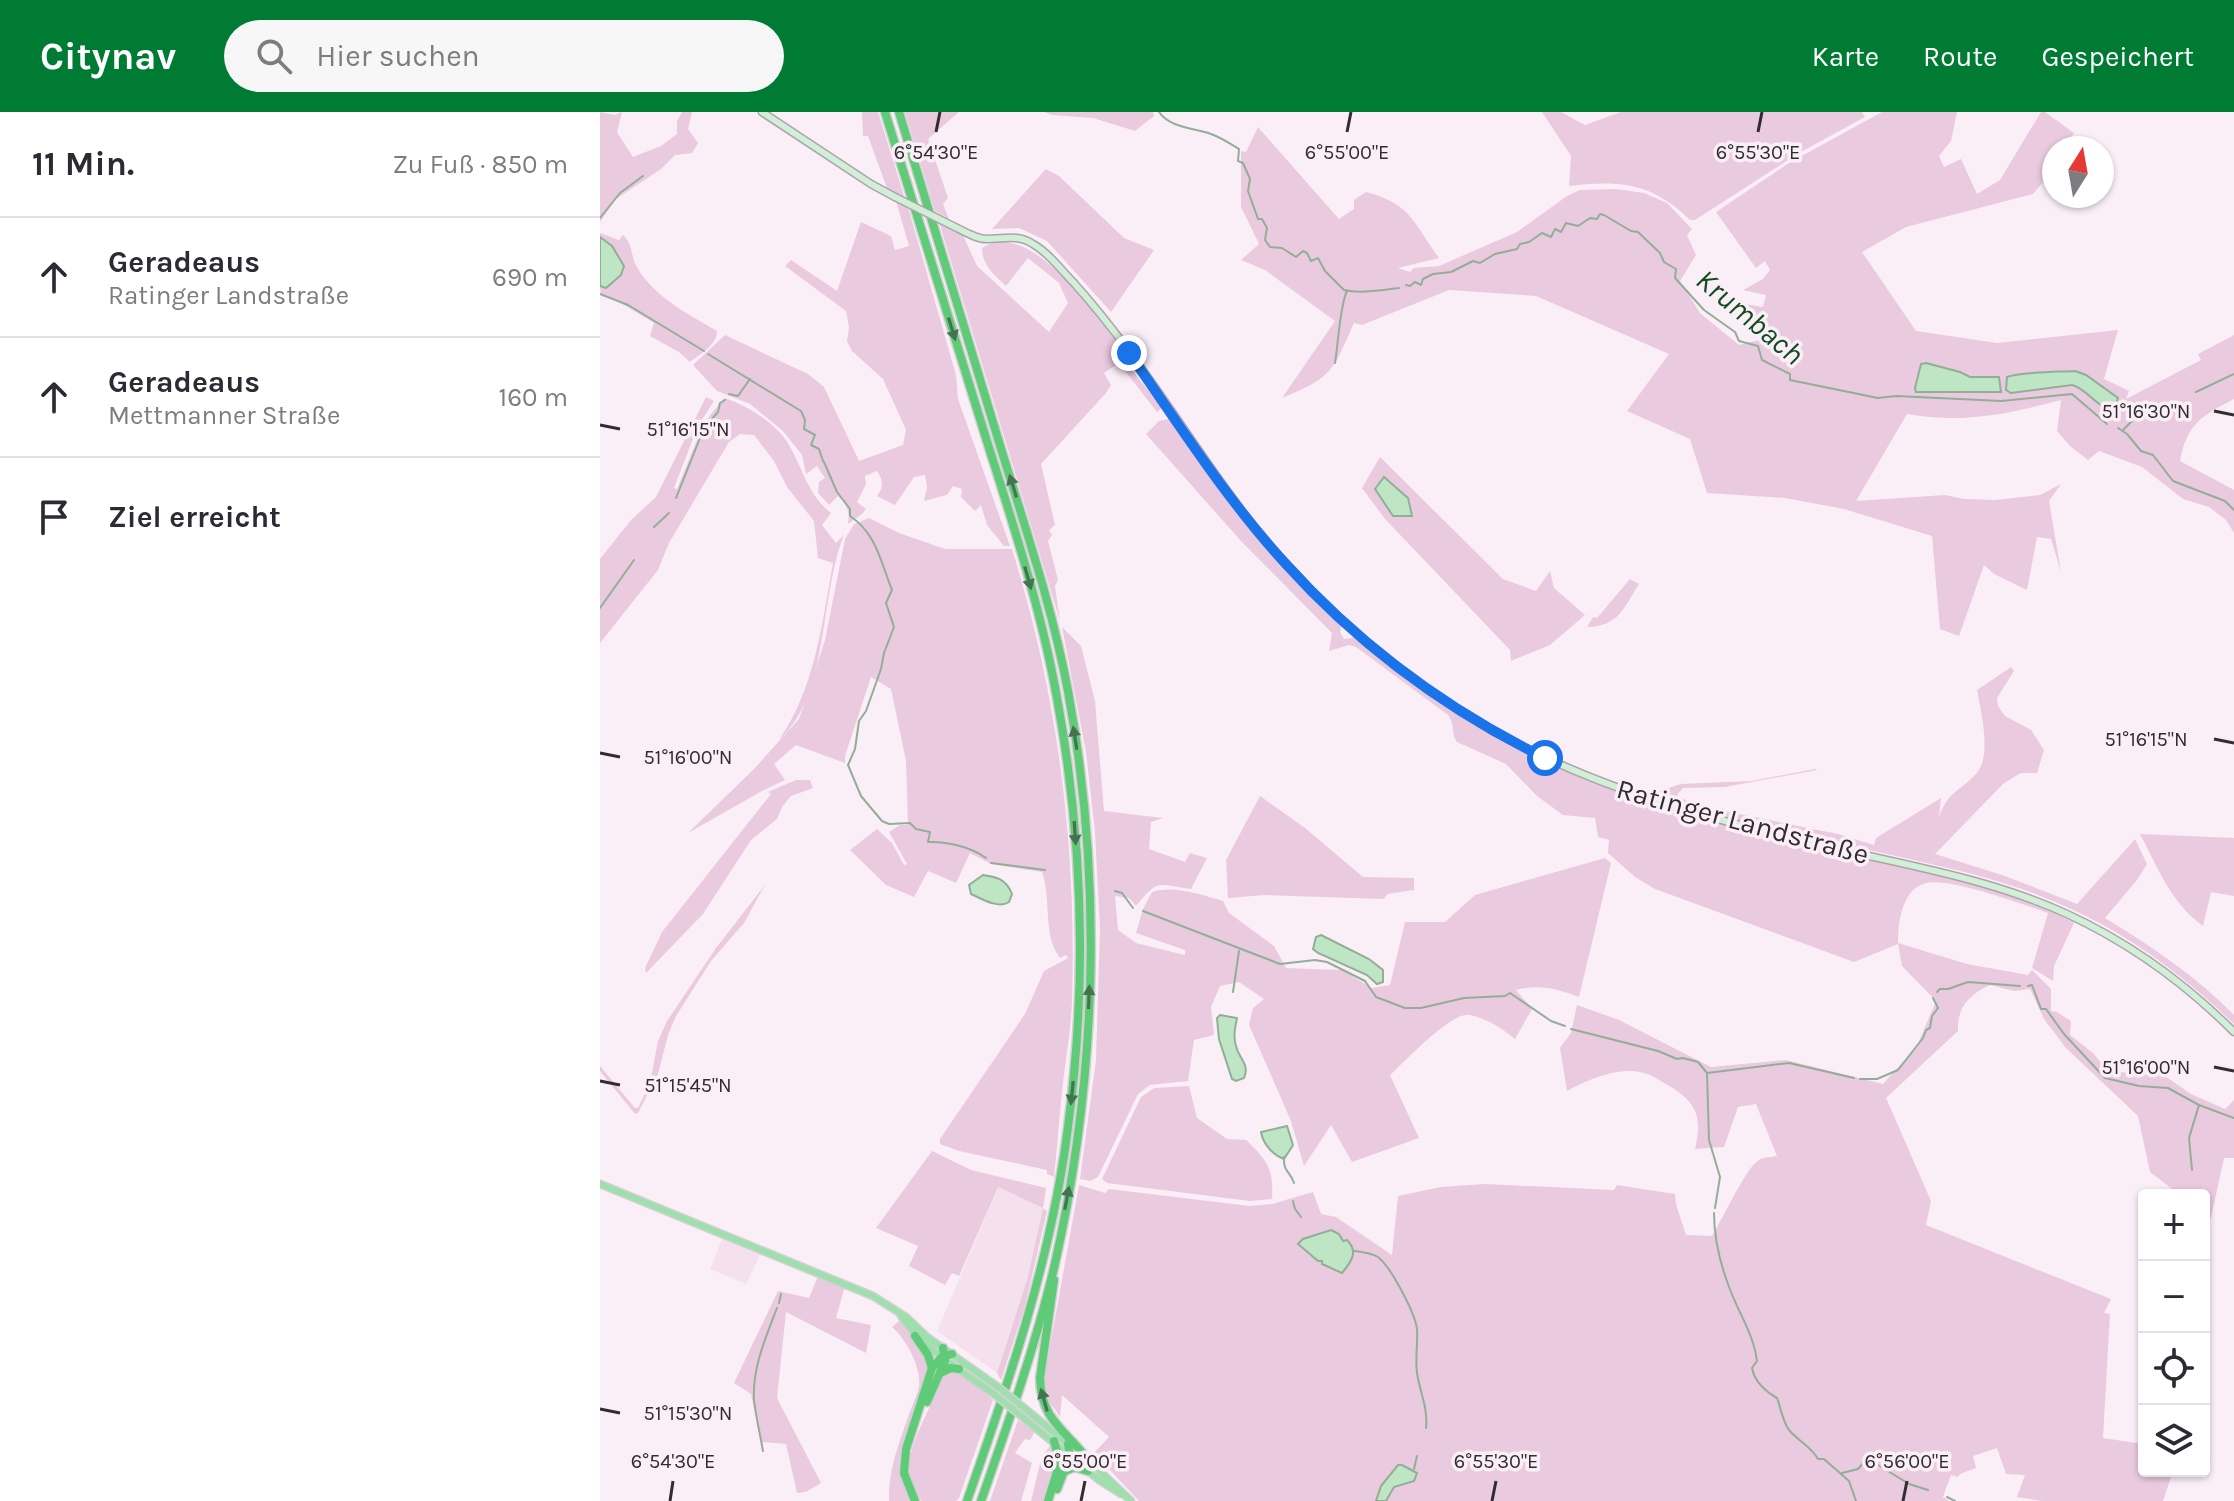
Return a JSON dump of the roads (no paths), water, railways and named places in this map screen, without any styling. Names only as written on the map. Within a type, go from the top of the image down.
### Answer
[{"type":"highway","points":[[885,112],[1034,600],[1056,695],[1074,823],[1079,988],[1076,1058],[1068,1129],[1054,1212],[1034,1298],[967,1501]]},
{"type":"highway","points":[[899,112],[1047,598],[1068,692],[1080,773],[1089,888],[1090,966],[1080,1131],[1054,1266],[1025,1372],[982,1501]]},
{"type":"highway","points":[[1054,1266],[1055,1292],[1040,1391],[1051,1419],[1089,1466]]},
{"type":"highway","points":[[917,1338],[936,1371]]},
{"type":"highway","points":[[917,1501],[905,1479],[904,1455],[936,1371],[946,1354]]},
{"type":"highway","points":[[936,1371],[959,1369]]},
{"type":"highway","points":[[1050,1501],[1060,1462],[1054,1441]]},
{"type":"highway","points":[[1050,1501],[1070,1455],[1068,1444]]},
{"type":"highway","points":[[1062,1475],[1074,1467],[1089,1466]]},
{"type":"highway","points":[[960,1501],[976,1477]]},
{"type":"main road","name":"Ratinger Landstraße","points":[[762,112],[871,184],[951,225],[978,238],[1014,237],[1039,247],[1104,319],[1254,527],[1284,562],[1336,615],[1412,678],[1490,729],[1560,766],[1663,805],[1747,828],[1979,882],[2039,902],[2104,932],[2141,955],[2189,990],[2234,1032]]},
{"type":"main road","points":[[600,1184],[741,1242],[743,1246],[863,1291],[900,1313],[933,1341],[959,1369],[1070,1455],[1089,1466]]},
{"type":"main road","points":[[900,1313],[917,1338],[998,1387],[1068,1444],[1107,1487],[1129,1499]]},
{"type":"main road","points":[[917,1338],[929,1343],[933,1341]]},
{"type":"waterway","name":"Krumbach","points":[[1159,112],[1169,121],[1214,135],[1239,149],[1238,161],[1243,163],[1250,179],[1248,191],[1258,219],[1262,219],[1267,228],[1265,240],[1270,247],[1282,248],[1296,257],[1303,251],[1311,261],[1318,258],[1325,271],[1344,290],[1364,292],[1399,288]]},
{"type":"waterway","points":[[600,218],[620,193],[643,176]]},
{"type":"waterway","name":"Krumbach","points":[[1406,285],[1415,282],[1421,285],[1423,279],[1433,274],[1451,272],[1473,261],[1480,263],[1495,254],[1517,249],[1520,244],[1542,233],[1551,237],[1555,229],[1561,232],[1566,223],[1578,226],[1590,218],[1597,219],[1600,214],[1638,232],[1660,253],[1664,262],[1676,269],[1675,278],[1704,310],[1735,332],[1739,341],[1758,346],[1762,360],[1790,374],[1790,380],[1878,398],[1896,396],[2001,401],[2072,394],[2107,424]]},
{"type":"waterway","points":[[1335,363],[1347,291]]},
{"type":"waterway","points":[[600,294],[628,305],[704,351]]},
{"type":"waterway","points":[[708,354],[801,411],[805,420],[804,429],[815,435],[811,445],[819,449],[823,461]]},
{"type":"waterway","points":[[2196,392],[2234,374]]},
{"type":"waterway","points":[[729,394],[738,396],[750,379]]},
{"type":"waterway","points":[[676,498],[704,428],[725,400]]},
{"type":"waterway","points":[[2123,430],[2137,416],[2188,403]]},
{"type":"waterway","name":"Krumbach","points":[[2118,428],[2141,451],[2153,455],[2173,481],[2225,501],[2234,510]]},
{"type":"waterway","points":[[824,462],[837,492],[850,509],[850,516],[872,540],[892,590],[886,603],[894,627],[866,711],[859,721],[855,749],[848,765],[861,796],[882,821],[889,824],[910,823],[916,829],[930,832],[928,842],[958,846],[986,858]]},
{"type":"waterway","points":[[654,527],[669,513]]},
{"type":"waterway","points":[[600,608],[634,560]]},
{"type":"waterway","points":[[991,863],[1045,870]]},
{"type":"waterway","points":[[1115,891],[1122,893],[1133,908]]},
{"type":"waterway","points":[[1143,911],[1280,964],[1315,960],[1327,962],[1365,981],[1376,997],[1405,1008],[1510,993],[1551,1021],[1565,1026]]},
{"type":"waterway","points":[[1233,992],[1239,951]]},
{"type":"waterway","points":[[1937,992],[1968,982],[2020,986]]},
{"type":"waterway","points":[[2028,986],[2032,985],[2041,1009],[2046,1009],[2064,1034],[2105,1078],[2139,1086],[2168,1088],[2199,1105],[2234,1118]]},
{"type":"waterway","points":[[1860,1079],[1877,1079],[1898,1070],[1930,1028],[1932,1016],[1938,1008],[1933,998]]},
{"type":"waterway","points":[[1571,1029],[1698,1062],[1707,1073],[1709,1140],[1720,1177],[1715,1208]]},
{"type":"waterway","points":[[1707,1073],[1789,1063],[1854,1078]]},
{"type":"waterway","points":[[2192,1170],[2189,1138],[2199,1105]]},
{"type":"waterway","points":[[1284,1157],[1286,1169],[1294,1183]]},
{"type":"waterway","points":[[1293,1201],[1301,1217]]},
{"type":"waterway","points":[[1714,1213],[1724,1273],[1755,1352],[1757,1361],[1752,1368],[1755,1377],[1777,1398],[1789,1430],[1818,1459],[1824,1459],[1849,1481],[1856,1501]]},
{"type":"waterway","points":[[1354,1251],[1378,1257],[1383,1262],[1412,1312],[1417,1329],[1416,1368],[1425,1407],[1426,1428]]},
{"type":"waterway","points":[[779,1303],[781,1294]]},
{"type":"waterway","points":[[763,1451],[755,1406],[755,1376],[777,1308]]},
{"type":"waterway","points":[[1414,1469],[1417,1456]]},
{"type":"waterway","points":[[1842,1473],[1858,1469],[1870,1460],[1909,1484],[1928,1490]]},
{"type":"waterway","points":[[1947,1497],[1955,1501]]}]
